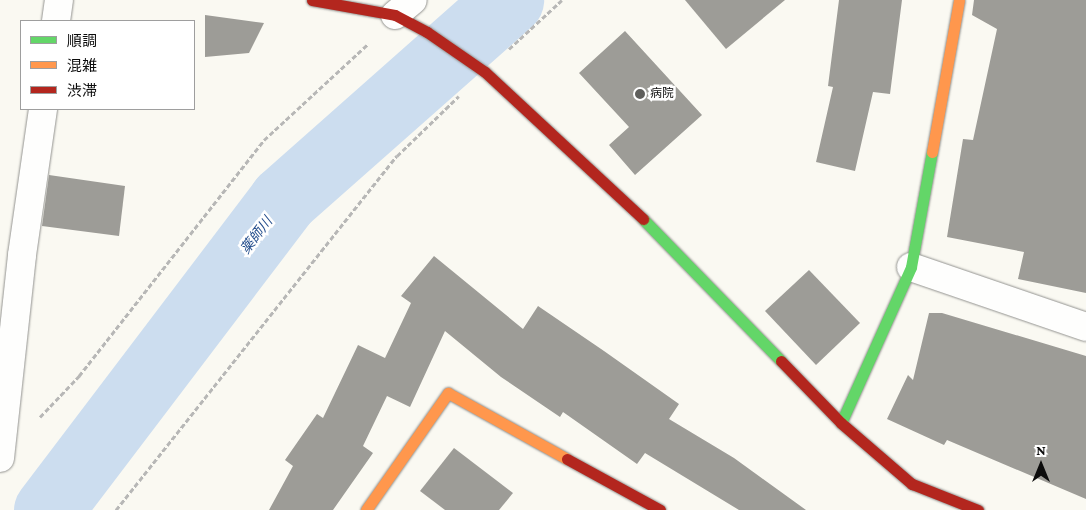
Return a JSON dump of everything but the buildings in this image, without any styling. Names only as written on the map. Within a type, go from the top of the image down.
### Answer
[{"type":"street","points":[[56,20],[59,0]]},
{"type":"street","points":[[312,0],[404,7],[427,32],[485,72],[659,234],[841,422],[912,484],[978,510]]},
{"type":"street","points":[[841,422],[911,267],[959,0]]},
{"type":"street","points":[[0,457],[11,254],[43,110]]},
{"type":"street","points":[[911,267],[1086,326]]},
{"type":"street","points":[[366,510],[448,393],[660,510]]},
{"type":"path","points":[[116,510],[397,156],[562,0]]},
{"type":"path","points":[[0,457],[80,376],[264,140],[347,67],[404,7]]},
{"type":"waterway","name":"薬師川","points":[[48,510],[283,200],[509,0]]},
{"type":"traffic: fast","points":[[841,423],[911,267],[932,152]]},
{"type":"traffic: fast","points":[[643,219],[781,361]]},
{"type":"traffic: slow","points":[[932,152],[959,0]]},
{"type":"traffic: slow","points":[[366,510],[448,393],[567,459]]},
{"type":"traffic: jam","points":[[312,0],[395,15],[427,32],[485,72],[643,219]]},
{"type":"traffic: jam","points":[[781,361],[841,423],[912,484],[978,510]]},
{"type":"traffic: jam","points":[[567,459],[660,510]]},
{"type":"place","name":"病院","points":[[640,94]]}]
